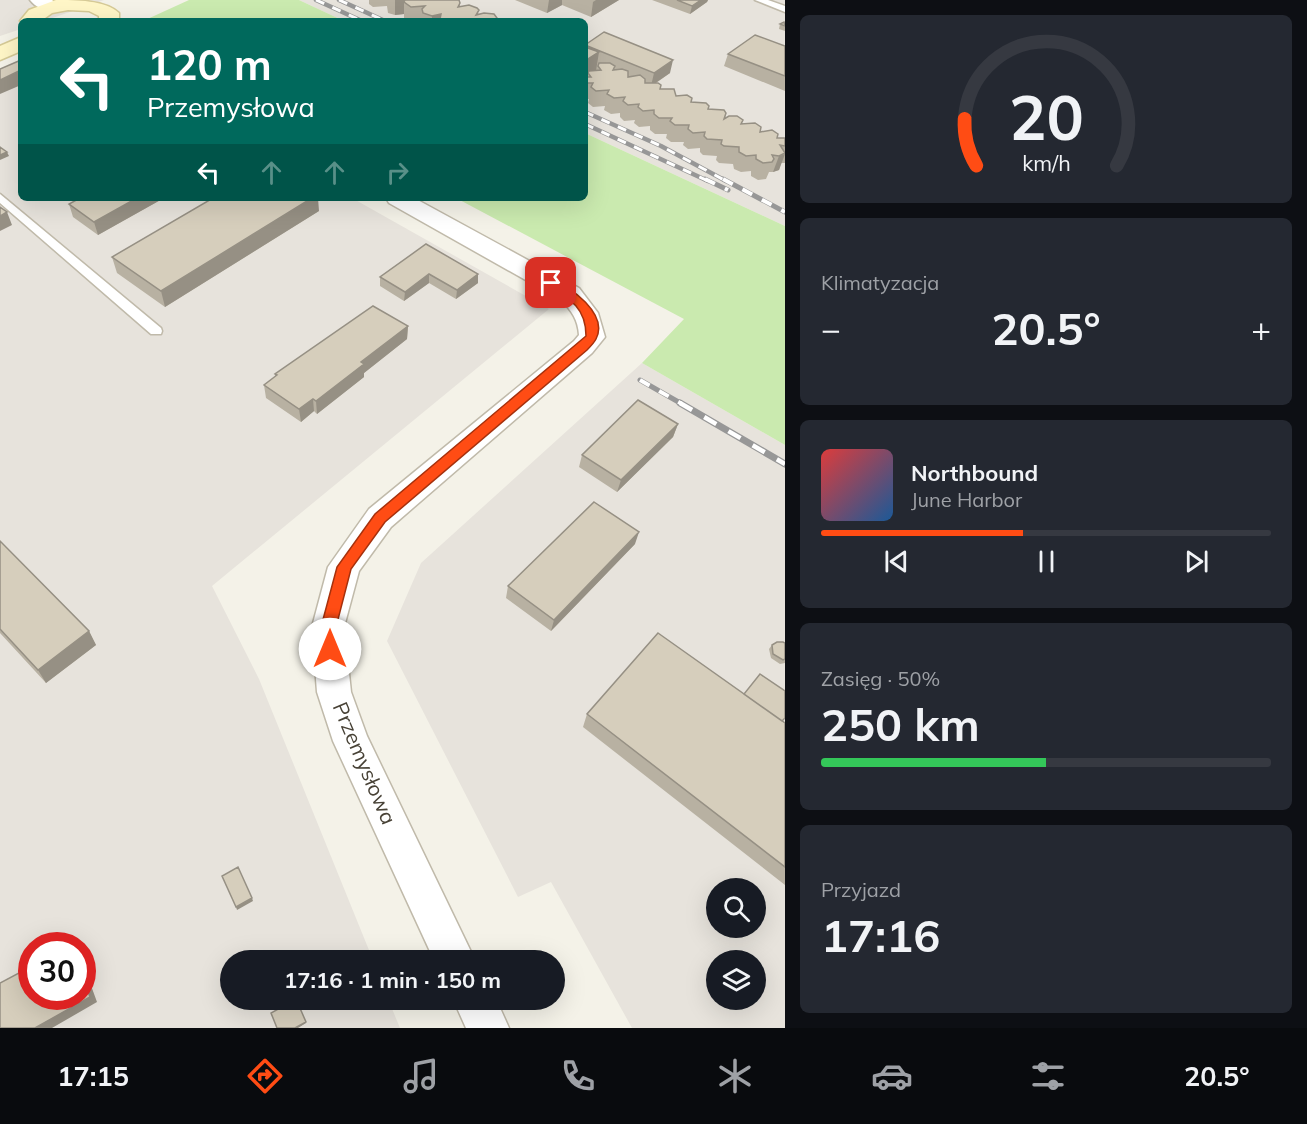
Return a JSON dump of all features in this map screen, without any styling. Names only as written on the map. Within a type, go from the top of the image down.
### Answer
[{"type":"street","points":[[33,18],[44,3],[71,2],[106,9]]},
{"type":"street","points":[[0,54],[18,45]]},
{"type":"street","name":"Przemysłowa","points":[[403,201],[570,294],[587,310],[592,337],[380,518],[344,567],[328,627],[334,692],[351,741],[450,950]]},
{"type":"street","points":[[479,1010],[488,1028]]},
{"type":"lane","points":[[759,0],[785,9]]},
{"type":"lane","points":[[0,197],[156,331]]},
{"type":"shaded area","points":[[0,0],[104,0],[53,18],[18,18],[18,30],[0,36]]},
{"type":"shaded area","points":[[299,0],[785,0],[785,226],[588,134],[588,18],[338,18]]},
{"type":"shaded area","points":[[18,74],[18,201],[357,201],[549,309],[212,586],[259,679],[369,950],[220,950],[220,1010],[393,1010],[400,1028],[0,1028],[0,82]]},
{"type":"shaded area","points":[[642,363],[785,445],[785,1028],[632,1028],[551,882],[518,897],[387,641],[421,563]]},
{"type":"green space","points":[[189,0],[299,0],[338,18],[150,18]]},
{"type":"green space","points":[[588,134],[785,226],[785,445],[642,363],[684,319],[462,201],[588,201]]},
{"type":"building","points":[[405,0],[459,0],[458,7],[469,5],[479,10],[476,15],[494,14],[497,18],[440,18],[441,14],[432,16],[423,13],[422,9],[425,6],[411,7],[404,2]]},
{"type":"building","points":[[677,0],[701,0],[692,6]]},
{"type":"building","points":[[604,32],[673,60],[654,73],[588,46],[588,43]]},
{"type":"building","points":[[755,35],[785,46],[785,76],[728,54]]},
{"type":"building","points":[[588,48],[599,52],[588,59]]},
{"type":"building","points":[[18,61],[18,71],[0,80],[0,69]]},
{"type":"building","points":[[599,63],[610,63],[615,66],[613,70],[628,71],[628,77],[640,75],[645,79],[645,83],[658,83],[661,85],[660,89],[674,89],[676,96],[687,95],[692,98],[691,102],[706,103],[709,106],[708,109],[724,110],[726,113],[724,119],[737,116],[743,120],[741,124],[755,123],[761,127],[760,132],[772,130],[778,134],[777,138],[785,138],[785,146],[780,145],[785,153],[779,156],[772,155],[774,159],[772,162],[763,163],[756,159],[756,155],[746,156],[739,152],[739,147],[724,146],[721,144],[722,140],[707,139],[704,136],[705,132],[693,133],[688,129],[689,125],[675,125],[670,121],[672,118],[659,118],[654,114],[654,110],[643,111],[638,107],[639,104],[628,105],[623,101],[625,97],[614,98],[607,94],[609,90],[596,91],[591,87],[593,83],[588,83],[588,77],[591,77],[588,73],[601,70]]},
{"type":"building","points":[[0,147],[7,152],[0,155]]},
{"type":"building","points":[[74,201],[132,201],[94,222],[69,204]]},
{"type":"building","points":[[208,201],[307,201],[161,291],[112,257]]},
{"type":"building","points":[[0,207],[7,212],[0,216]]},
{"type":"building","points":[[426,244],[478,274],[457,290],[429,274],[405,292],[380,277]]},
{"type":"building","points":[[373,306],[408,326],[316,401],[313,399],[299,409],[264,385],[277,375],[275,374]]},
{"type":"building","points":[[638,400],[678,424],[621,480],[582,455]]},
{"type":"building","points":[[594,502],[639,532],[554,620],[508,586]]},
{"type":"building","points":[[0,541],[89,631],[38,670],[0,629]]},
{"type":"building","points":[[658,633],[785,723],[785,867],[587,714]]},
{"type":"building","points":[[777,642],[785,643],[785,659],[783,660],[773,654],[772,645]]},
{"type":"building","points":[[760,674],[785,691],[785,718],[782,721],[744,694]]},
{"type":"building","points":[[238,867],[252,898],[236,907],[222,876]]},
{"type":"building","points":[[18,973],[18,1010],[67,1010],[35,1028],[0,1028],[0,983]]},
{"type":"building","points":[[276,1010],[301,1010],[306,1022],[295,1028],[277,1028],[271,1013]]},
{"type":"railway","points":[[316,0],[355,18]]},
{"type":"railway","points":[[339,0],[378,18]]},
{"type":"railway","points":[[588,113],[661,146],[726,181]]},
{"type":"railway","points":[[588,125],[708,181]]},
{"type":"railway","points":[[705,179],[728,190]]},
{"type":"railway","points":[[723,179],[785,212]]},
{"type":"railway","points":[[640,380],[682,404]]},
{"type":"railway","points":[[680,403],[785,464]]},
{"type":"route","points":[[330,649],[328,627],[344,567],[380,518],[592,337],[587,310],[570,294],[551,283]]}]
